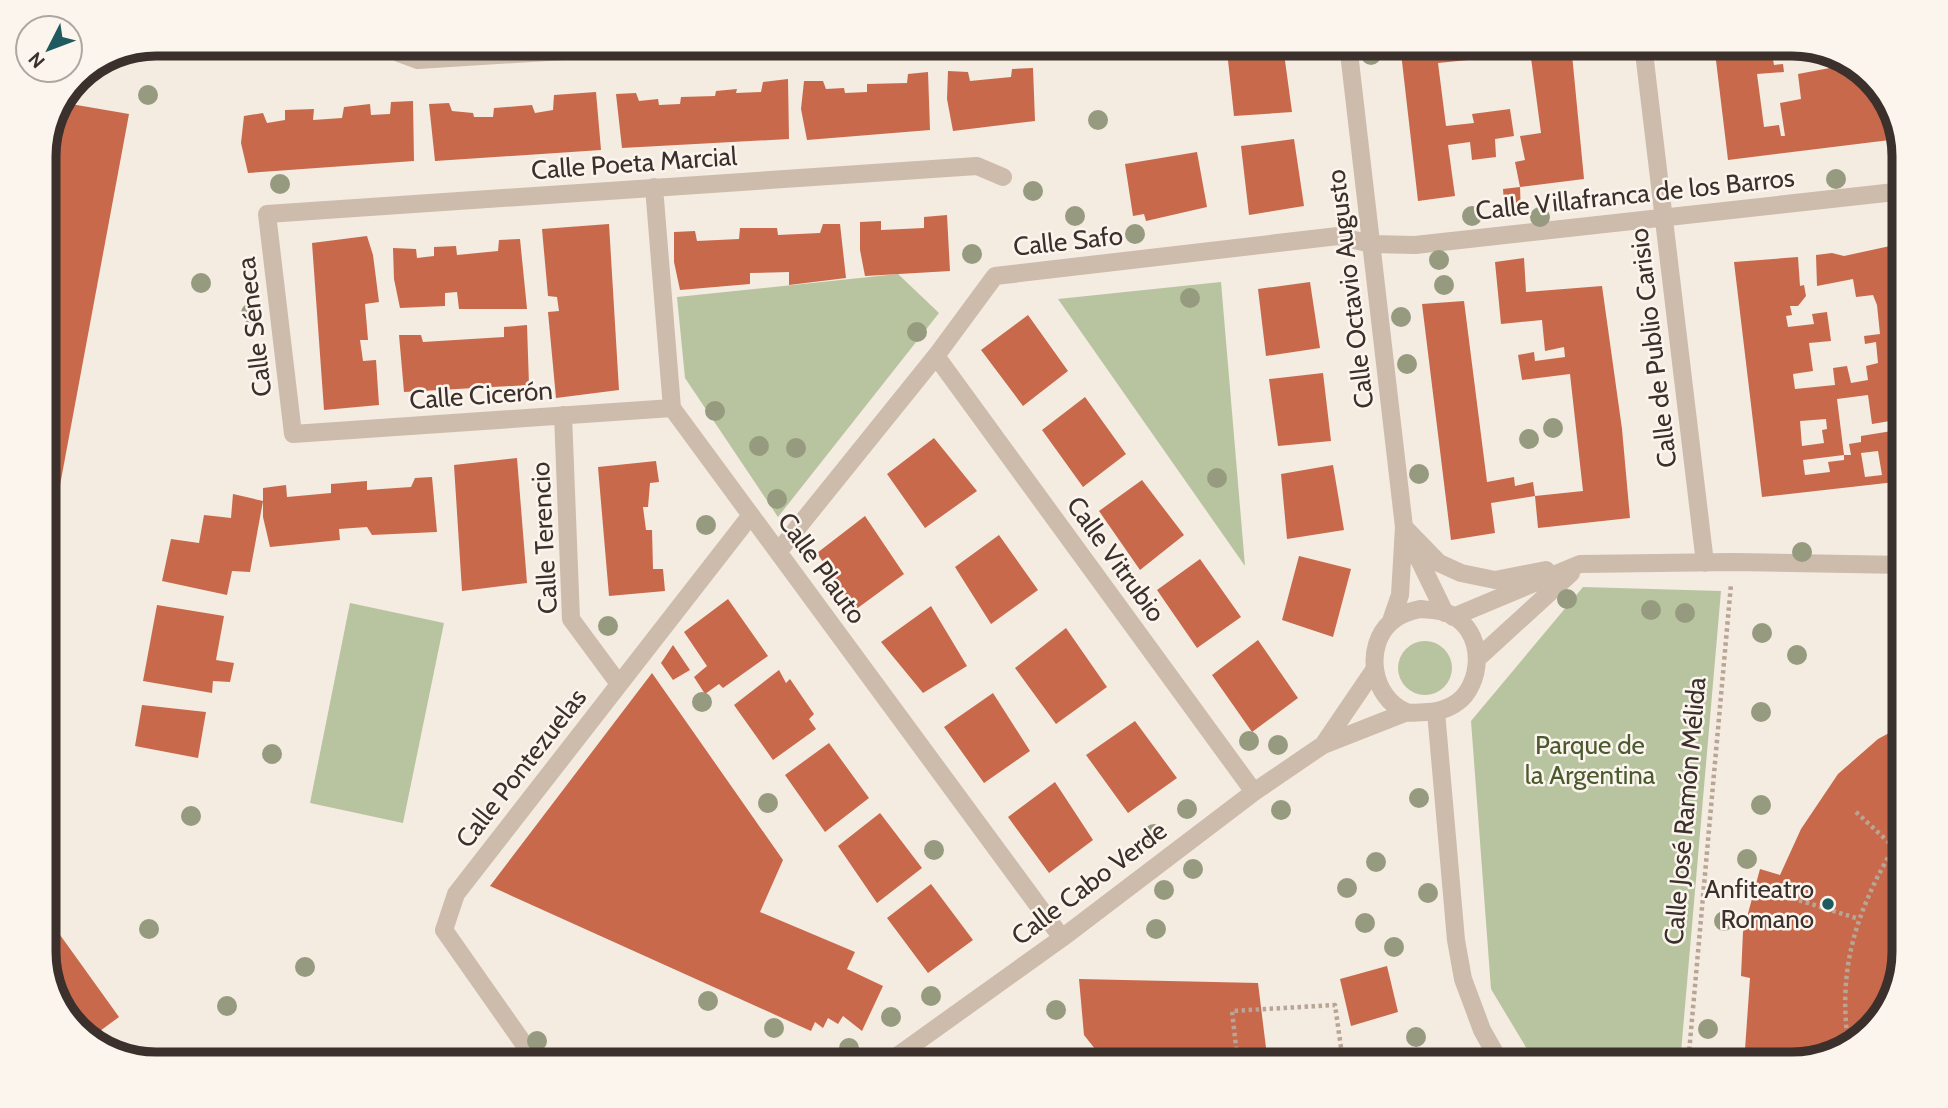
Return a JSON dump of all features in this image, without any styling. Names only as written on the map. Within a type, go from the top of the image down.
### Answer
[{"type":"street","points":[[411,56],[418,60],[483,56]]},
{"type":"street","name":"Calle Octavio Augusto","points":[[1349,56],[1404,527],[1401,595],[1391,621]]},
{"type":"street","name":"Calle de Publio Carisio","points":[[1644,56],[1705,563]]},
{"type":"street","name":"Calle Poeta Marcial","points":[[267,214],[977,166],[1003,177]]},
{"type":"street","points":[[654,187],[672,408]]},
{"type":"street","name":"Calle Villafranca de los Barros","points":[[1371,244],[1415,245],[1892,192]]},
{"type":"street","name":"Calle Séneca","points":[[267,214],[293,434]]},
{"type":"street","name":"Calle Safo","points":[[778,552],[936,356],[995,275],[1338,236],[1371,244]]},
{"type":"street","name":"Calle Vitrubio","points":[[936,356],[1254,792]]},
{"type":"street","name":"Calle Cicerón","points":[[293,434],[672,408]]},
{"type":"street","name":"Calle Plauto","points":[[672,408],[1062,937]]},
{"type":"street","name":"Calle Terencio","points":[[563,415],[571,619],[619,684]]},
{"type":"street","name":"Calle Pontezuelas","points":[[530,1052],[444,930],[456,894],[751,515]]},
{"type":"street","points":[[1404,527],[1439,564],[1461,573],[1495,580],[1580,564],[1733,562],[1892,565]]},
{"type":"street","name":"Calle Octavio Augusto","points":[[1404,527],[1449,615]]},
{"type":"street","points":[[1449,615],[1580,564]]},
{"type":"street","points":[[1478,658],[1580,564]]},
{"type":"street","points":[[1420,609],[1449,615],[1475,642],[1477,673],[1471,687],[1450,707],[1436,712],[1407,712],[1387,698],[1379,685],[1374,670],[1374,652],[1380,635],[1391,621],[1405,612],[1420,609]]},
{"type":"street","name":"Calle Cabo Verde","points":[[1324,745],[1374,670]]},
{"type":"street","name":"Calle Cabo Verde","points":[[903,1052],[1062,937],[1254,792],[1324,745],[1407,712]]},
{"type":"street","points":[[1436,712],[1456,940],[1463,979],[1482,1030],[1494,1052]]},
{"type":"path","name":"Calle José Ramón Mélida","points":[[1689,1052],[1733,562]]},
{"type":"path","points":[[1856,812],[1892,845]]},
{"type":"path","points":[[1847,1036],[1843,1007],[1846,967],[1866,900],[1892,853]]},
{"type":"path","points":[[1779,894],[1859,919]]},
{"type":"path","points":[[1236,1052],[1231,1011],[1335,1005],[1342,1052]]},
{"type":"green space","points":[[898,274],[939,313],[778,517],[685,378],[677,297]]},
{"type":"green space","points":[[1221,282],[1245,566],[1058,299]]},
{"type":"green space","name":"Parque de la Argentina","points":[[1583,587],[1721,591],[1681,1052],[1529,1052],[1491,989],[1471,721]]},
{"type":"green space","points":[[350,603],[444,623],[403,823],[310,803]]},
{"type":"green space","points":[[1425,641],[1444,649],[1452,668],[1444,687],[1425,695],[1406,687],[1398,668],[1406,649]]},
{"type":"building","points":[[1228,56],[1284,56],[1292,112],[1234,116]]},
{"type":"building","points":[[1401,56],[1508,56],[1438,63],[1446,126],[1474,123],[1472,114],[1510,109],[1514,136],[1495,139],[1496,157],[1472,160],[1470,142],[1448,145],[1455,196],[1418,201]]},
{"type":"building","points":[[1530,56],[1572,56],[1584,179],[1520,187],[1515,162],[1525,160],[1520,136],[1541,133]]},
{"type":"building","points":[[1715,56],[1772,56],[1774,65],[1783,64],[1784,72],[1757,74],[1764,127],[1779,125],[1781,136],[1785,136],[1780,103],[1801,99],[1798,74],[1835,66],[1858,81],[1875,100],[1887,124],[1891,140],[1728,160]]},
{"type":"building","points":[[1033,68],[1035,121],[953,131],[947,99],[948,71],[968,72],[970,81],[1011,77],[1012,69]]},
{"type":"building","points":[[928,72],[930,130],[807,140],[801,109],[804,81],[823,81],[826,89],[844,88],[845,93],[867,92],[867,84],[907,83],[908,74]]},
{"type":"building","points":[[788,79],[789,139],[622,148],[616,94],[636,93],[639,101],[658,99],[659,105],[680,104],[681,97],[715,96],[716,91],[737,89],[736,93],[761,92],[763,82]]},
{"type":"building","points":[[596,92],[601,150],[435,161],[429,104],[449,103],[452,111],[473,113],[474,117],[493,117],[494,108],[532,105],[535,113],[553,110],[554,95]]},
{"type":"building","points":[[413,101],[414,161],[248,173],[241,143],[244,116],[263,113],[267,123],[285,120],[285,110],[314,109],[313,120],[342,118],[344,107],[370,104],[371,115],[390,114],[391,102]]},
{"type":"building","points":[[71,104],[129,114],[56,507],[56,149],[59,130]]},
{"type":"building","points":[[1294,139],[1304,206],[1249,215],[1241,146]]},
{"type":"building","points":[[1197,152],[1207,207],[1146,221],[1144,214],[1133,216],[1125,164]]},
{"type":"building","points":[[1520,187],[1521,214],[1505,216],[1503,189]]},
{"type":"building","points":[[947,215],[950,271],[865,276],[860,250],[860,222],[881,221],[881,230],[924,228],[924,217]]},
{"type":"building","points":[[609,224],[619,390],[556,398],[548,312],[559,311],[557,297],[548,296],[542,229]]},
{"type":"building","points":[[823,224],[840,224],[846,278],[789,285],[789,272],[750,273],[750,284],[680,290],[674,262],[674,232],[695,231],[697,241],[739,239],[740,228],[777,228],[778,235],[820,233]]},
{"type":"building","points":[[367,236],[373,255],[379,302],[365,304],[368,340],[360,340],[363,361],[376,360],[379,405],[324,410],[312,243]]},
{"type":"building","points":[[520,239],[527,309],[459,309],[457,292],[445,293],[445,306],[400,308],[394,279],[393,248],[416,249],[417,258],[434,256],[434,247],[456,246],[457,255],[498,251],[499,240]]},
{"type":"building","points":[[1892,246],[1892,431],[1892,482],[1762,497],[1734,262],[1798,257],[1800,286],[1804,285],[1806,296],[1798,306],[1790,306],[1792,315],[1786,316],[1788,327],[1814,324],[1812,314],[1827,312],[1831,341],[1809,343],[1813,371],[1793,374],[1795,389],[1835,385],[1833,368],[1847,366],[1851,383],[1868,380],[1866,366],[1878,363],[1876,342],[1865,344],[1864,336],[1880,334],[1877,305],[1873,295],[1856,297],[1853,279],[1817,286],[1816,255],[1832,253],[1844,256]],"holes":[[[1868,395],[1872,424],[1890,421],[1892,431],[1861,436],[1861,442],[1849,444],[1851,455],[1844,455],[1837,399]],[[1826,419],[1827,429],[1822,430],[1824,443],[1802,446],[1800,421]],[[1878,451],[1882,475],[1865,477],[1861,453]],[[1844,455],[1844,460],[1828,462],[1830,472],[1805,475],[1803,460]]]},
{"type":"building","points":[[1524,258],[1526,292],[1602,286],[1622,429],[1630,518],[1538,528],[1535,496],[1583,491],[1570,374],[1522,380],[1518,355],[1534,352],[1535,361],[1565,357],[1564,347],[1545,351],[1542,320],[1501,324],[1495,262]]},
{"type":"building","points":[[1310,282],[1320,348],[1266,356],[1258,289]]},
{"type":"building","points":[[1464,301],[1487,482],[1514,477],[1515,486],[1533,482],[1535,496],[1491,503],[1495,533],[1451,540],[1422,304]]},
{"type":"building","points":[[1028,315],[1068,371],[1023,406],[981,350]]},
{"type":"building","points":[[527,325],[529,385],[404,392],[399,335],[421,335],[423,342],[504,337],[504,327]]},
{"type":"building","points":[[1323,373],[1331,441],[1278,446],[1269,379]]},
{"type":"building","points":[[1085,397],[1126,454],[1083,487],[1042,430]]},
{"type":"building","points":[[934,438],[977,491],[925,528],[887,474]]},
{"type":"building","points":[[517,458],[527,583],[462,591],[454,465]]},
{"type":"building","points":[[656,461],[659,482],[650,483],[648,507],[643,507],[646,530],[652,530],[653,569],[663,569],[665,591],[609,596],[598,467]]},
{"type":"building","points":[[1333,465],[1344,530],[1287,539],[1281,474]]},
{"type":"building","points":[[432,477],[437,532],[372,535],[367,527],[339,529],[340,540],[270,547],[263,517],[263,488],[286,485],[287,497],[331,493],[331,484],[367,481],[367,490],[411,487],[415,478]]},
{"type":"building","points":[[1142,480],[1184,535],[1140,570],[1099,511]]},
{"type":"building","points":[[233,494],[263,501],[250,572],[232,571],[227,595],[162,581],[171,539],[199,543],[204,515],[231,518]]},
{"type":"building","points":[[865,516],[904,574],[855,610],[817,553]]},
{"type":"building","points":[[999,535],[1038,590],[991,624],[955,567]]},
{"type":"building","points":[[1299,556],[1351,569],[1333,637],[1282,620]]},
{"type":"building","points":[[1200,559],[1241,617],[1197,648],[1157,590]]},
{"type":"building","points":[[728,599],[768,656],[723,688],[719,684],[705,694],[694,677],[707,666],[684,632]]},
{"type":"building","points":[[157,605],[224,616],[216,660],[234,663],[230,682],[213,681],[212,693],[143,681]]},
{"type":"building","points":[[931,606],[967,666],[923,693],[881,642]]},
{"type":"building","points":[[1066,628],[1107,687],[1056,724],[1015,668]]},
{"type":"building","points":[[1258,640],[1298,698],[1252,732],[1212,675]]},
{"type":"building","points":[[673,645],[690,670],[673,680],[661,663]]},
{"type":"building","points":[[779,670],[786,683],[790,679],[814,714],[809,719],[816,729],[773,760],[734,705]]},
{"type":"building","points":[[652,673],[783,860],[760,912],[855,952],[847,969],[883,986],[862,1031],[843,1016],[838,1024],[828,1018],[823,1028],[815,1022],[811,1031],[490,886]]},
{"type":"building","points":[[993,693],[1030,751],[984,783],[944,727]]},
{"type":"building","points":[[142,705],[206,712],[198,758],[135,746]]},
{"type":"building","points":[[1135,721],[1177,778],[1128,813],[1086,755]]},
{"type":"building","name":"Anfiteatro Romano","points":[[1892,731],[1892,952],[1889,978],[1884,991],[1863,1023],[1831,1044],[1805,1051],[1745,1052],[1750,978],[1741,976],[1743,932],[1760,869],[1780,875],[1801,829],[1838,774],[1878,739]]},
{"type":"building","points":[[829,743],[869,798],[825,832],[785,775]]},
{"type":"building","points":[[1055,782],[1093,840],[1049,873],[1008,817]]},
{"type":"building","points":[[880,813],[922,868],[877,903],[838,846]]},
{"type":"building","points":[[931,884],[973,940],[928,973],[887,918]]},
{"type":"building","points":[[56,929],[119,1017],[97,1033],[73,1008],[58,972]]},
{"type":"building","points":[[1387,966],[1398,1012],[1351,1026],[1340,979]]},
{"type":"building","points":[[1079,979],[1258,983],[1267,1052],[1097,1052],[1084,1035]]},
{"type":"place","name":"Anfiteatro Romano","points":[[1828,904]]}]
